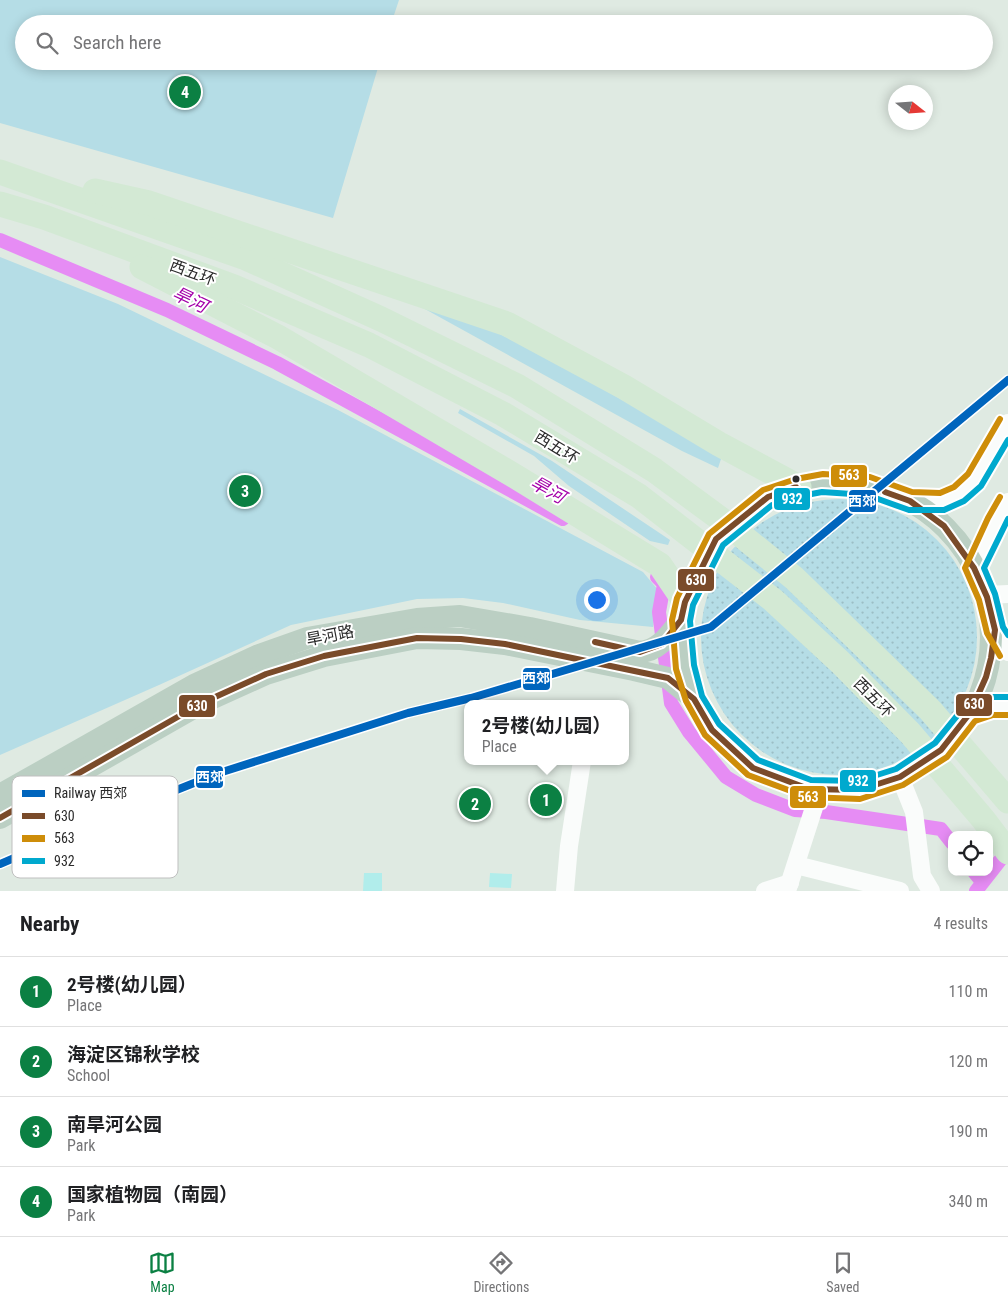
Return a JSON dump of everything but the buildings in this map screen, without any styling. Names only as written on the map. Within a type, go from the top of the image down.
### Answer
[{"type":"highway","name":"西五环","points":[[0,171],[246,258],[372,315],[517,386],[654,470],[726,523],[794,578],[930,710],[1008,801]]},
{"type":"highway","points":[[0,171],[149,203],[507,324],[624,387],[719,444],[799,486]]},
{"type":"highway","name":"西五环","points":[[0,204],[44,217],[234,286],[369,345],[503,414],[639,496],[774,600],[840,662],[910,733],[983,819],[1008,852]]},
{"type":"highway","points":[[44,217],[278,337],[513,475],[660,565],[683,611]]},
{"type":"main road","name":"旱河路","points":[[34,776],[194,685],[259,655],[307,638],[417,620],[460,616],[530,628],[645,652],[662,644],[683,611],[716,539],[768,498],[799,486],[822,483],[869,486],[910,501],[944,526],[974,568],[997,595],[995,630]]},
{"type":"main road","points":[[683,611],[685,667],[694,699],[712,730],[753,768],[819,793],[859,790],[900,777],[941,750],[970,713],[986,677],[995,630]]},
{"type":"main road","name":"旱河路","points":[[74,776],[204,702],[266,674],[324,656],[417,638],[461,639],[505,644],[634,670],[668,678],[694,699]]},
{"type":"main road","name":"旱河路","points":[[0,795],[12,788]]},
{"type":"main road","name":"旱河路","points":[[0,818],[12,811]]},
{"type":"street","points":[[910,501],[942,502],[959,494],[975,480],[1008,423]]},
{"type":"street","points":[[974,568],[996,522],[1008,502]]},
{"type":"street","points":[[995,630],[1008,652]]},
{"type":"street","points":[[970,713],[992,706],[1008,706]]},
{"type":"street","points":[[565,891],[569,846],[581,765]]},
{"type":"street","points":[[900,777],[914,812],[922,876],[931,891]]},
{"type":"street","points":[[765,891],[789,887],[819,793]]},
{"type":"street","points":[[796,865],[900,891]]},
{"type":"shaded area","points":[[0,0],[399,0],[394,15],[15,15],[15,70],[377,70],[333,218],[0,123]]},
{"type":"shaded area","points":[[0,257],[118,304],[338,410],[643,572],[658,590],[653,627],[580,620],[503,603],[463,598],[417,599],[291,625],[0,755]]},
{"type":"shaded area","points":[[405,298],[498,333],[551,360],[722,456],[718,468],[682,451]]},
{"type":"shaded area","points":[[460,409],[552,461],[670,540],[668,545],[650,541],[569,486],[534,456],[458,413]]},
{"type":"shaded area","points":[[839,499],[879,505],[904,515],[926,530],[946,550],[961,572],[971,597],[977,637],[971,677],[961,702],[946,724],[926,744],[904,759],[879,769],[839,775],[799,769],[774,759],[752,744],[732,724],[717,702],[707,677],[701,637],[707,597],[717,572],[732,550],[752,530],[774,515],[799,505]]},
{"type":"shaded area","points":[[364,873],[382,873],[382,891],[363,891]]},
{"type":"shaded area","points":[[490,873],[512,874],[511,888],[489,887]]},
{"type":"waterway","name":"旱河","points":[[0,240],[167,310],[277,363],[563,519]]},
{"type":"waterway","name":"旱河","points":[[657,577],[664,584],[659,612],[671,703],[689,732],[726,777],[756,795],[795,810],[826,812],[941,829],[948,838]]},
{"type":"waterway","name":"旱河","points":[[976,891],[1008,850]]},
{"type":"waterway","name":"旱河","points":[[977,876],[982,882]]},
{"type":"rail line","name":"西郊","points":[[178,789],[219,773],[408,713],[471,698],[711,627],[1008,380]]},
{"type":"rail line","name":"西郊","points":[[0,864],[12,859]]},
{"type":"transit line","name":"563","points":[[1000,419],[968,474],[954,487],[940,493],[912,492],[870,477],[823,474],[796,479],[763,490],[709,534],[677,598],[672,620],[676,669],[686,701],[705,735],[748,775],[807,797],[860,799],[903,785],[947,757],[975,721],[993,715],[1008,715]]},
{"type":"transit line","name":"932","points":[[1008,440],[981,486],[964,501],[944,510],[909,510],[867,495],[822,492],[772,505],[723,545],[693,605],[690,621],[694,665],[702,696],[719,724],[758,760],[811,780],[858,781],[896,769],[935,743],[965,706],[990,697],[1008,697]]},
{"type":"transit line","name":"630","points":[[595,642],[640,652],[662,644],[681,620],[685,602],[716,539],[768,497],[796,487]]},
{"type":"transit line","name":"630","points":[[74,776],[204,702],[266,674],[324,656],[417,638],[461,639],[505,644],[668,678],[694,699],[712,730],[753,768],[809,789],[859,790],[900,777],[941,750],[970,713],[986,677],[995,630],[987,597],[974,568],[944,526],[910,501],[885,492]]},
{"type":"transit line","name":"563","points":[[1000,497],[965,568],[979,600],[987,633],[1000,656]]},
{"type":"transit line","name":"932","points":[[1008,519],[984,568],[995,594],[1003,627],[1008,635]]},
{"type":"transit line","name":"630","points":[[0,818],[12,811]]},
{"type":"place","name":"国家植物园（南园）","points":[[185,92]]},
{"type":"place","name":"南旱河公园","points":[[245,491]]},
{"type":"place","name":"2号楼(幼儿园）","points":[[546,800]]},
{"type":"place","name":"海淀区锦秋学校","points":[[475,804]]}]
